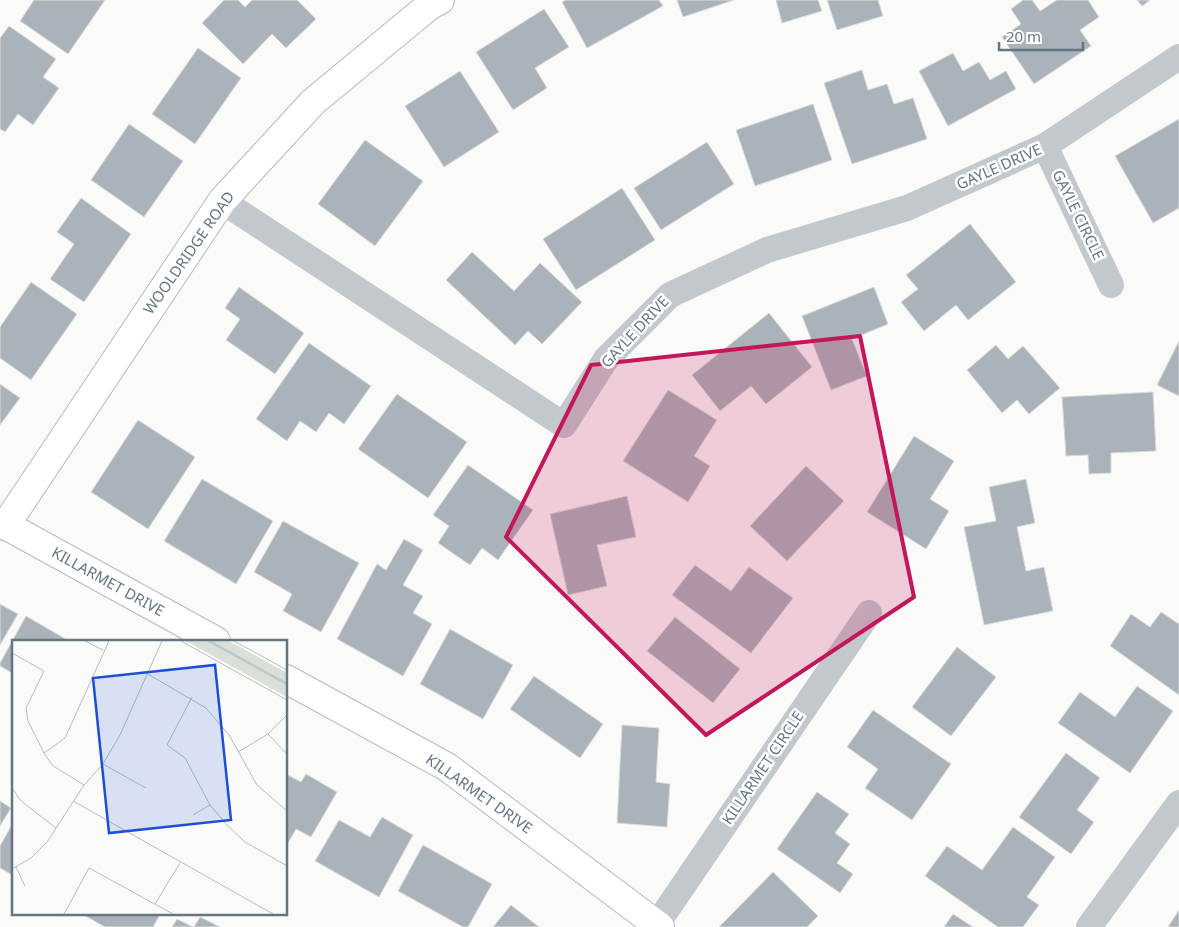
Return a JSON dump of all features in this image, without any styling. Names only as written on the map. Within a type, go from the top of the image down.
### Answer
[{"type":"street","name":"WOOLDRIDGE ROAD","points":[[3,524],[222,201],[313,102],[429,6],[440,0]]},
{"type":"street","name":"GAYLE DRIVE","points":[[222,201],[564,425],[606,359],[670,295],[767,250],[907,208],[1045,146],[1179,57]]},
{"type":"street","name":"GAYLE CIRCLE","points":[[1045,146],[1111,285]]},
{"type":"street","name":"KILLARMET DRIVE","points":[[3,524],[214,640]]},
{"type":"street","name":"KILLARMET CIRCLE","points":[[658,925],[869,613]]},
{"type":"street","name":"KILLARMET DRIVE","points":[[288,680],[447,767],[658,925]]},
{"type":"street","points":[[1089,927],[1179,803]]},
{"type":"highlighted area","points":[[860,336],[914,597],[706,735],[506,537],[591,365]]},
{"type":"building","points":[[34,0],[105,0],[68,54],[20,21]]},
{"type":"building","points":[[224,0],[238,0],[245,7],[252,0],[297,0],[316,19],[286,48],[272,34],[243,64],[202,23]]},
{"type":"building","points":[[566,0],[659,0],[663,6],[587,48],[562,2]]},
{"type":"building","points":[[677,0],[734,0],[683,17]]},
{"type":"building","points":[[776,0],[818,0],[822,11],[782,23]]},
{"type":"building","points":[[827,0],[878,0],[883,16],[837,30]]},
{"type":"building","points":[[1023,0],[1032,0],[1040,11],[1057,0],[1088,0],[1099,17],[1080,30],[1091,46],[1034,84],[1002,37],[1021,24],[1011,9]]},
{"type":"building","points":[[1137,0],[1150,0],[1142,6]]},
{"type":"building","points":[[544,9],[569,47],[535,68],[547,88],[513,110],[476,52]]},
{"type":"building","points":[[9,26],[56,59],[43,77],[59,88],[33,125],[18,114],[5,132],[0,129],[0,38]]},
{"type":"building","points":[[198,48],[241,78],[195,144],[152,114]]},
{"type":"building","points":[[953,53],[963,71],[979,62],[990,80],[1006,71],[1016,89],[948,126],[919,71]]},
{"type":"building","points":[[862,70],[868,90],[887,84],[894,104],[913,98],[927,139],[852,164],[824,83]]},
{"type":"building","points":[[460,71],[499,132],[444,167],[405,106]]},
{"type":"building","points":[[813,104],[832,160],[755,186],[736,130]]},
{"type":"building","points":[[1179,119],[1179,208],[1153,223],[1115,156]]},
{"type":"building","points":[[129,124],[183,161],[144,217],[91,180]]},
{"type":"building","points":[[365,140],[423,181],[375,246],[318,204]]},
{"type":"building","points":[[707,142],[734,184],[661,230],[634,188]]},
{"type":"building","points":[[622,188],[655,240],[576,290],[543,239]]},
{"type":"building","points":[[81,198],[131,234],[84,302],[50,279],[74,244],[57,232]]},
{"type":"building","points":[[970,224],[1016,282],[968,320],[956,305],[924,331],[901,302],[918,289],[906,275]]},
{"type":"building","points":[[472,252],[514,291],[540,263],[582,302],[542,344],[528,331],[515,345],[446,280]]},
{"type":"building","points":[[31,282],[77,314],[31,380],[0,358],[0,327]]},
{"type":"building","points":[[239,287],[304,333],[275,374],[226,340],[240,319],[225,308]]},
{"type":"building","points":[[874,287],[888,324],[852,339],[867,376],[831,390],[802,316]]},
{"type":"building","points":[[769,313],[812,367],[766,404],[751,386],[720,411],[692,375]]},
{"type":"building","points":[[1179,341],[1179,396],[1157,385]]},
{"type":"building","points":[[309,343],[371,386],[344,424],[329,413],[316,432],[300,421],[287,441],[256,419]]},
{"type":"building","points":[[996,345],[1008,359],[1023,346],[1060,388],[1029,414],[1017,400],[1002,413],[967,370]]},
{"type":"building","points":[[0,384],[20,398],[0,425]]},
{"type":"building","points":[[668,390],[717,420],[694,456],[710,466],[688,502],[623,461]]},
{"type":"building","points":[[1153,392],[1156,451],[1111,453],[1111,473],[1089,474],[1088,455],[1066,456],[1062,397]]},
{"type":"building","points":[[397,394],[467,442],[428,498],[358,449]]},
{"type":"building","points":[[138,420],[195,457],[148,529],[91,492]]},
{"type":"building","points":[[914,436],[954,461],[930,499],[949,511],[926,549],[867,512]]},
{"type":"building","points":[[468,465],[533,510],[498,560],[482,548],[470,565],[438,543],[449,526],[433,515]]},
{"type":"building","points":[[806,466],[844,501],[787,561],[750,526]]},
{"type":"building","points":[[202,479],[273,521],[236,584],[164,541]]},
{"type":"building","points":[[1026,479],[1035,523],[1017,527],[1026,571],[1044,567],[1053,611],[984,625],[964,527],[996,521],[989,487]]},
{"type":"building","points":[[627,496],[636,537],[597,545],[607,586],[568,595],[550,514]]},
{"type":"building","points":[[283,521],[359,563],[321,632],[283,611],[292,594],[254,572]]},
{"type":"building","points":[[404,539],[423,550],[403,585],[423,596],[413,613],[432,624],[403,676],[337,639],[377,564],[386,570]]},
{"type":"building","points":[[695,565],[731,591],[749,567],[793,598],[751,653],[672,595]]},
{"type":"building","points":[[0,604],[18,614],[0,645]]},
{"type":"building","points":[[1161,612],[1179,624],[1179,695],[1110,646],[1131,614],[1150,627]]},
{"type":"building","points":[[26,616],[67,640],[13,640]]},
{"type":"building","points":[[675,617],[740,669],[713,703],[647,651]]},
{"type":"building","points":[[450,629],[513,665],[483,719],[420,684]]},
{"type":"building","points":[[12,641],[12,673],[0,666]]},
{"type":"building","points":[[957,647],[996,677],[951,736],[912,707]]},
{"type":"building","points":[[534,676],[603,724],[580,758],[510,709]]},
{"type":"building","points":[[1137,686],[1173,711],[1130,773],[1058,723],[1080,692],[1115,717]]},
{"type":"building","points":[[873,710],[951,764],[912,820],[865,788],[878,769],[847,747]]},
{"type":"building","points":[[622,725],[659,728],[656,782],[670,784],[667,827],[617,823]]},
{"type":"building","points":[[1066,753],[1100,778],[1077,810],[1094,822],[1071,854],[1019,817]]},
{"type":"building","points":[[306,774],[337,792],[311,837],[296,829],[288,843],[288,775],[301,782]]},
{"type":"building","points":[[817,792],[849,814],[835,833],[850,844],[837,863],[853,874],[840,893],[777,849]]},
{"type":"building","points":[[0,801],[11,808],[0,826]]},
{"type":"building","points":[[382,817],[413,835],[379,897],[315,861],[339,820],[370,837]]},
{"type":"building","points":[[12,825],[12,875],[0,868],[0,846]]},
{"type":"building","points":[[1013,827],[1055,857],[1027,897],[1039,905],[1023,927],[998,927],[925,876],[947,846],[982,870]]},
{"type":"building","points":[[423,845],[492,884],[468,927],[463,927],[398,891]]},
{"type":"building","points":[[773,872],[818,916],[807,927],[719,927]]},
{"type":"building","points":[[511,905],[539,927],[493,927]]},
{"type":"building","points":[[1179,910],[1179,927],[1168,927]]},
{"type":"building","points":[[82,914],[160,914],[153,927],[105,927]]},
{"type":"building","points":[[953,914],[973,927],[944,927]]},
{"type":"building","points":[[200,917],[220,927],[194,927]]},
{"type":"building","points":[[177,919],[193,927],[172,927]]}]
